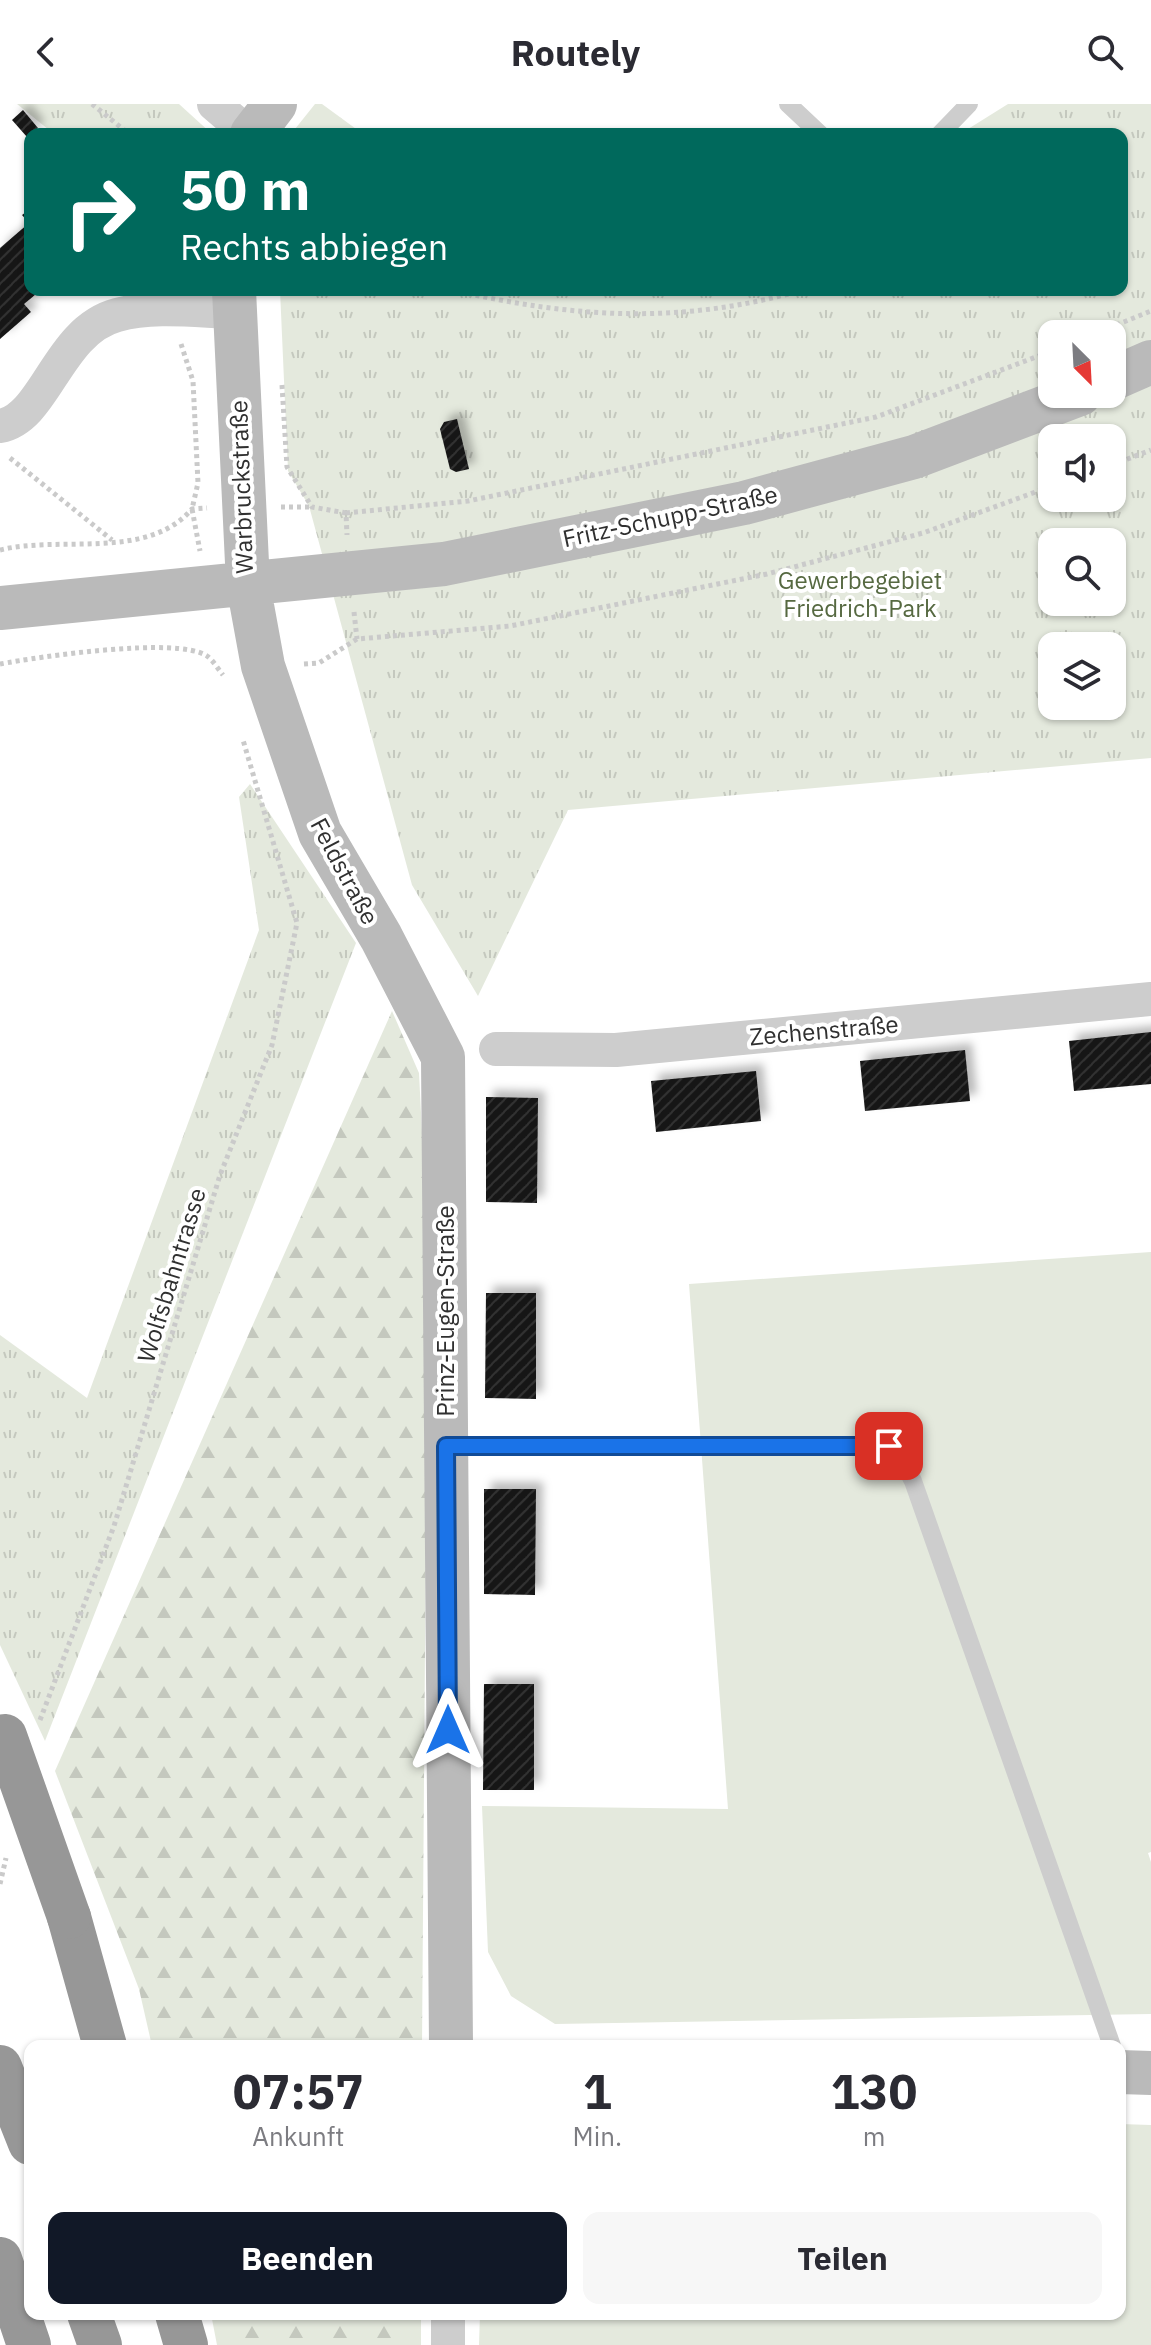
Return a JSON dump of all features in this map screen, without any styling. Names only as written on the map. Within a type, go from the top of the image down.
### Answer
[{"type":"highway","points":[[14,1729],[103,2040]]},
{"type":"highway","points":[[6,2081],[24,2128]]},
{"type":"highway","points":[[0,2259],[29,2345]]},
{"type":"highway","points":[[91,2320],[100,2345]]},
{"type":"highway","points":[[179,2320],[186,2345]]},
{"type":"street","points":[[214,104],[243,128]]},
{"type":"street","points":[[255,128],[275,104]]},
{"type":"street","points":[[2,438],[23,416],[71,345],[85,332],[118,314],[234,301]]},
{"type":"street","name":"Warbruckstraße","points":[[0,608],[248,584],[247,506],[234,301]]},
{"type":"street","points":[[1126,373],[1151,362]]},
{"type":"street","name":"Fritz-Schupp-Straße","points":[[248,584],[444,564],[744,503],[914,457],[1043,408]]},
{"type":"street","name":"Feldstraße","points":[[248,584],[263,666],[320,833],[381,937],[443,1057]]},
{"type":"street","name":"Zechenstraße","points":[[496,1049],[616,1050],[1151,999]]},
{"type":"street","name":"Prinz-Eugen-Straße","points":[[443,1057],[451,2040]]},
{"type":"street","points":[[1126,2071],[1151,2073]]},
{"type":"street","points":[[448,2320],[448,2345]]},
{"type":"lane","points":[[788,104],[814,128]]},
{"type":"lane","points":[[946,128],[969,104]]},
{"type":"lane","points":[[446,1446],[889,1446],[899,1454],[913,1481],[1110,2040]]},
{"type":"path","points":[[92,104],[122,128]]},
{"type":"path","points":[[478,296],[525,307],[635,316],[775,296]]},
{"type":"path","points":[[0,550],[143,538],[180,523],[192,509],[198,483],[193,381],[170,310]]},
{"type":"path","points":[[1126,321],[1151,311]]},
{"type":"path","points":[[192,509],[312,507],[346,513],[468,501],[876,417],[1038,356]]},
{"type":"path","points":[[281,372],[287,467],[312,507]]},
{"type":"path","points":[[2,438],[9,458],[113,540]]},
{"type":"path","points":[[1126,460],[1151,450]]},
{"type":"path","points":[[346,513],[357,639],[510,626],[767,574],[923,533],[1038,491]]},
{"type":"path","points":[[0,664],[62,653],[179,649],[206,655],[224,675],[228,690]]},
{"type":"path","name":"Wolfsbahntrasse","points":[[14,1729],[114,1526],[220,1175],[272,1045],[297,923],[241,734]]},
{"type":"path","points":[[0,1884],[7,1856]]},
{"type":"green space","points":[[17,104],[179,104],[205,128],[47,128]]},
{"type":"green space","points":[[315,104],[322,104],[355,128],[296,128]]},
{"type":"green space","name":"Gewerbegebiet Friedrich-Park","points":[[1008,104],[1151,104],[1151,758],[568,810],[478,996],[412,885],[309,506],[288,471],[280,296],[1128,296],[1128,128],[970,128]]},
{"type":"green space","points":[[250,784],[356,943],[45,1741],[0,1645],[0,1335],[87,1398],[259,930],[239,797]]},
{"type":"green space","points":[[392,1011],[419,1073],[428,1252],[422,2040],[151,2040],[139,1989],[55,1771]]},
{"type":"green space","points":[[1151,1252],[1151,1852],[1148,1853],[1151,1862],[1151,2014],[555,2024],[511,1996],[488,1952],[482,1806],[728,1809],[689,1284]]},
{"type":"green space","points":[[1126,2124],[1151,2125],[1151,2345],[479,2345],[480,2320],[1126,2320]]},
{"type":"green space","points":[[212,2320],[421,2320],[421,2345],[217,2345]]},
{"type":"building","points":[[23,110],[38,128],[24,128],[24,134],[12,120]]},
{"type":"building","points":[[24,227],[24,296],[34,296],[24,304],[31,312],[0,339],[0,248]]},
{"type":"building","points":[[457,419],[469,469],[456,472],[450,469],[440,429],[444,422]]},
{"type":"building","points":[[1151,1032],[1151,1084],[1074,1091],[1069,1041]]},
{"type":"building","points":[[965,1050],[970,1101],[865,1111],[860,1061]]},
{"type":"building","points":[[756,1071],[761,1121],[656,1132],[651,1081]]},
{"type":"building","points":[[486,1097],[538,1098],[537,1203],[486,1202]]},
{"type":"building","points":[[486,1293],[536,1293],[536,1399],[485,1398]]},
{"type":"building","points":[[484,1489],[536,1489],[535,1595],[484,1594]]},
{"type":"building","points":[[484,1684],[534,1684],[534,1790],[483,1790]]},
{"type":"route","points":[[448,1730],[446,1446],[889,1446]]}]
